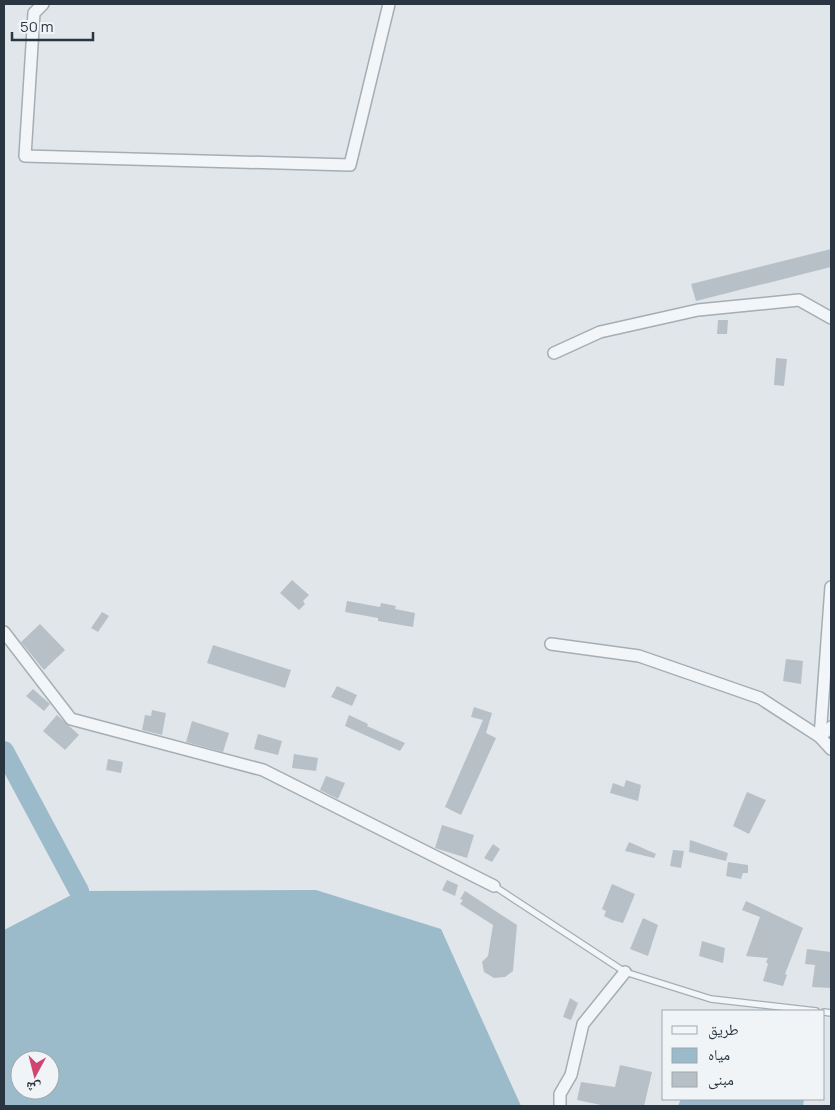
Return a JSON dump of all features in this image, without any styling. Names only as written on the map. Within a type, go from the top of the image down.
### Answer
[{"type":"street","points":[[43,4],[34,13],[26,156],[350,166],[389,4]]},
{"type":"street","points":[[554,353],[600,332],[698,310],[799,300],[831,318]]},
{"type":"street","points":[[820,737],[831,587]]},
{"type":"street","points":[[4,632],[70,719],[263,770],[494,886]]},
{"type":"street","points":[[551,644],[639,656],[760,698],[820,737],[831,749]]},
{"type":"street","points":[[820,737],[831,727]]},
{"type":"street","points":[[560,1106],[560,1094],[571,1075],[583,1024],[625,972]]},
{"type":"lane","points":[[494,886],[625,972],[712,1000],[807,1010]]},
{"type":"water","points":[[316,890],[441,929],[521,1106],[4,1106],[4,930],[79,891]]},
{"type":"water","points":[[681,1100],[804,1100],[803,1106],[678,1106]]},
{"type":"building","points":[[831,249],[831,267],[696,301],[691,284]]},
{"type":"building","points":[[718,320],[728,320],[727,334],[717,334]]},
{"type":"building","points":[[776,358],[787,359],[784,386],[774,385]]},
{"type":"building","points":[[292,580],[309,595],[303,601],[305,604],[299,610],[280,593]]},
{"type":"building","points":[[347,601],[380,607],[381,603],[396,606],[395,609],[415,613],[413,627],[378,621],[378,618],[345,612]]},
{"type":"building","points":[[102,612],[109,616],[98,632],[91,628]]},
{"type":"building","points":[[40,624],[65,650],[44,670],[21,642]]},
{"type":"building","points":[[213,645],[291,670],[285,688],[207,663]]},
{"type":"building","points":[[786,659],[803,661],[801,684],[783,681]]},
{"type":"building","points":[[337,686],[357,695],[352,706],[331,697]]},
{"type":"building","points":[[33,689],[50,704],[44,711],[26,696]]},
{"type":"building","points":[[474,707],[492,713],[486,733],[496,738],[461,815],[445,807],[483,720],[471,717]]},
{"type":"building","points":[[152,710],[166,713],[162,735],[142,730],[145,715],[151,716]]},
{"type":"building","points":[[57,715],[79,735],[65,750],[43,731]]},
{"type":"building","points":[[349,715],[368,724],[367,726],[405,743],[400,751],[345,726]]},
{"type":"building","points":[[192,721],[229,733],[223,752],[186,742]]},
{"type":"building","points":[[258,734],[282,741],[278,755],[254,749]]},
{"type":"building","points":[[294,754],[318,758],[316,771],[292,768]]},
{"type":"building","points":[[108,759],[123,762],[121,773],[106,770]]},
{"type":"building","points":[[326,776],[345,783],[338,799],[320,790]]},
{"type":"building","points":[[626,780],[641,785],[638,801],[610,793],[613,783],[624,787]]},
{"type":"building","points":[[747,792],[766,800],[749,834],[733,826]]},
{"type":"building","points":[[442,825],[474,835],[467,858],[435,848]]},
{"type":"building","points":[[690,840],[728,853],[726,861],[689,852]]},
{"type":"building","points":[[629,842],[656,854],[654,858],[625,851]]},
{"type":"building","points":[[493,844],[500,849],[492,862],[484,858]]},
{"type":"building","points":[[673,850],[684,851],[681,868],[670,866]]},
{"type":"building","points":[[728,862],[748,865],[748,873],[743,873],[741,879],[726,876]]},
{"type":"building","points":[[447,880],[458,885],[455,896],[442,890]]},
{"type":"building","points":[[612,884],[635,894],[623,923],[604,916],[606,911],[602,909]]},
{"type":"building","points":[[465,891],[517,925],[513,971],[505,977],[494,978],[484,972],[482,962],[488,956],[493,925],[460,904],[463,900],[460,899]]},
{"type":"building","points":[[746,901],[803,928],[785,974],[787,975],[783,986],[763,981],[768,958],[746,956],[760,917],[742,910]]},
{"type":"building","points":[[643,918],[658,925],[648,956],[630,949]]},
{"type":"building","points":[[702,941],[725,948],[723,963],[699,956]]},
{"type":"building","points":[[807,949],[831,952],[831,988],[812,987],[815,965],[805,964]]},
{"type":"building","points":[[570,998],[578,1003],[571,1020],[563,1017]]},
{"type":"building","points":[[620,1065],[652,1072],[644,1106],[606,1106],[577,1100],[581,1082],[615,1087]]},
{"type":"waterway","points":[[4,751],[79,891]]}]
